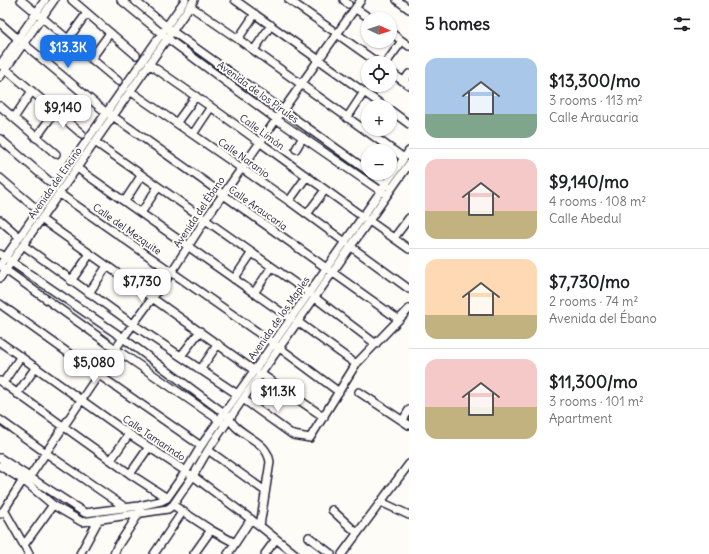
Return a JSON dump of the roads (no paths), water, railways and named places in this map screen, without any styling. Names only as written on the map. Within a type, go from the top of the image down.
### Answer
[{"type":"street","points":[[21,0],[118,81]]},
{"type":"street","points":[[0,76],[2,66],[39,14],[45,0]]},
{"type":"street","points":[[39,14],[54,0]]},
{"type":"street","points":[[72,0],[136,55]]},
{"type":"street","name":"Avenida de los Pirules","points":[[122,0],[165,35],[276,119],[384,193]]},
{"type":"street","name":"Avenida de los Pirules","points":[[134,0],[169,29],[361,166]]},
{"type":"street","points":[[236,0],[361,90]]},
{"type":"street","points":[[289,0],[368,56]]},
{"type":"street","name":"Avenida del Ébano","points":[[2,512],[46,453],[124,338],[171,273],[222,195],[319,60],[334,32],[356,9],[361,0]]},
{"type":"street","points":[[399,0],[409,8]]},
{"type":"street","points":[[190,2],[300,85],[361,127]]},
{"type":"street","name":"Avenida del Encino","points":[[0,278],[2,267],[6,258],[107,112],[190,2]]},
{"type":"street","points":[[356,9],[361,12]]},
{"type":"street","points":[[68,39],[87,13]]},
{"type":"street","points":[[238,39],[256,14]]},
{"type":"street","name":"Calle Araucaria","points":[[0,23],[107,112],[398,320]]},
{"type":"street","points":[[254,50],[271,25]]},
{"type":"street","points":[[92,59],[110,33]]},
{"type":"street","name":"Avenida del Encino","points":[[6,258],[23,245],[60,194],[95,142],[107,112],[130,91],[149,64],[165,35]]},
{"type":"street","points":[[397,37],[409,46]]},
{"type":"street","points":[[391,56],[402,41]]},
{"type":"street","name":"Calle Limón","points":[[149,64],[409,249]]},
{"type":"street","points":[[2,66],[56,110],[82,134]]},
{"type":"street","points":[[397,77],[406,83],[409,74]]},
{"type":"street","points":[[14,118],[32,91]]},
{"type":"street","name":"Calle Naranjo","points":[[130,91],[177,122],[241,169],[289,201],[409,289]]},
{"type":"street","points":[[347,118],[364,92],[375,100]]},
{"type":"street","points":[[177,122],[196,96]]},
{"type":"street","points":[[0,106],[56,154]]},
{"type":"street","points":[[193,134],[211,107]]},
{"type":"street","points":[[36,138],[56,110]]},
{"type":"street","points":[[397,115],[409,124]]},
{"type":"street","points":[[374,136],[406,161]]},
{"type":"street","points":[[296,149],[303,137]]},
{"type":"street","points":[[0,140],[50,182]]},
{"type":"street","points":[[95,142],[251,254],[311,295],[376,344]]},
{"type":"street","name":"Avenida de los Maples","points":[[167,498],[201,446],[222,422],[389,186],[406,161],[409,151]]},
{"type":"street","points":[[77,168],[356,364]]},
{"type":"street","points":[[125,201],[142,176]]},
{"type":"street","points":[[289,201],[307,176]]},
{"type":"street","points":[[0,178],[33,206]]},
{"type":"street","name":"Avenida de los Pirules","points":[[380,180],[389,186]]},
{"type":"street","points":[[141,213],[158,188]]},
{"type":"street","points":[[307,214],[325,190]]},
{"type":"street","name":"Calle del Mezquite","points":[[60,194],[339,392]]},
{"type":"street","points":[[394,238],[409,218]]},
{"type":"street","points":[[41,219],[324,417]]},
{"type":"street","points":[[0,220],[17,235]]},
{"type":"street","points":[[23,245],[88,293],[240,396],[293,435],[310,438],[356,364],[409,309]]},
{"type":"street","points":[[71,280],[90,254]]},
{"type":"street","points":[[234,279],[251,254]]},
{"type":"street","points":[[6,258],[124,338],[227,415],[235,426],[264,448],[268,454],[270,462],[260,526]]},
{"type":"street","points":[[88,293],[107,266]]},
{"type":"street","points":[[2,267],[117,350],[222,422],[235,426]]},
{"type":"street","points":[[254,293],[271,268]]},
{"type":"street","points":[[0,304],[201,446]]},
{"type":"street","points":[[181,356],[200,331]]},
{"type":"street","name":"Calle Tamarindo","points":[[0,342],[129,434],[193,476],[295,554]]},
{"type":"street","points":[[200,370],[218,344]]},
{"type":"street","points":[[21,356],[1,382],[130,474],[167,498]]},
{"type":"street","points":[[17,394],[36,367]]},
{"type":"street","points":[[359,392],[406,422],[409,410]]},
{"type":"street","points":[[0,420],[126,508]]},
{"type":"street","name":"Avenida de los Maples","points":[[173,504],[193,476],[222,422]]},
{"type":"street","points":[[111,460],[129,434]]},
{"type":"street","points":[[130,474],[149,447]]},
{"type":"street","points":[[208,450],[265,490]]},
{"type":"street","points":[[0,458],[26,479],[53,505],[82,522],[139,509],[167,498]]},
{"type":"street","points":[[342,554],[381,502],[406,475],[409,464]]},
{"type":"street","points":[[0,466],[26,479],[85,514],[126,508],[168,509],[173,504],[211,530],[235,543]]},
{"type":"street","points":[[381,502],[409,515]]},
{"type":"street","points":[[24,545],[53,505]]},
{"type":"street","points":[[114,554],[139,509]]},
{"type":"street","points":[[332,510],[357,533]]},
{"type":"street","points":[[154,554],[184,511]]},
{"type":"street","points":[[2,512],[29,554]]},
{"type":"street","points":[[80,554],[100,519]]},
{"type":"street","points":[[228,554],[251,519]]},
{"type":"street","points":[[194,554],[211,530]]},
{"type":"street","points":[[309,537],[331,554]]},
{"type":"street","points":[[266,554],[276,539]]}]
